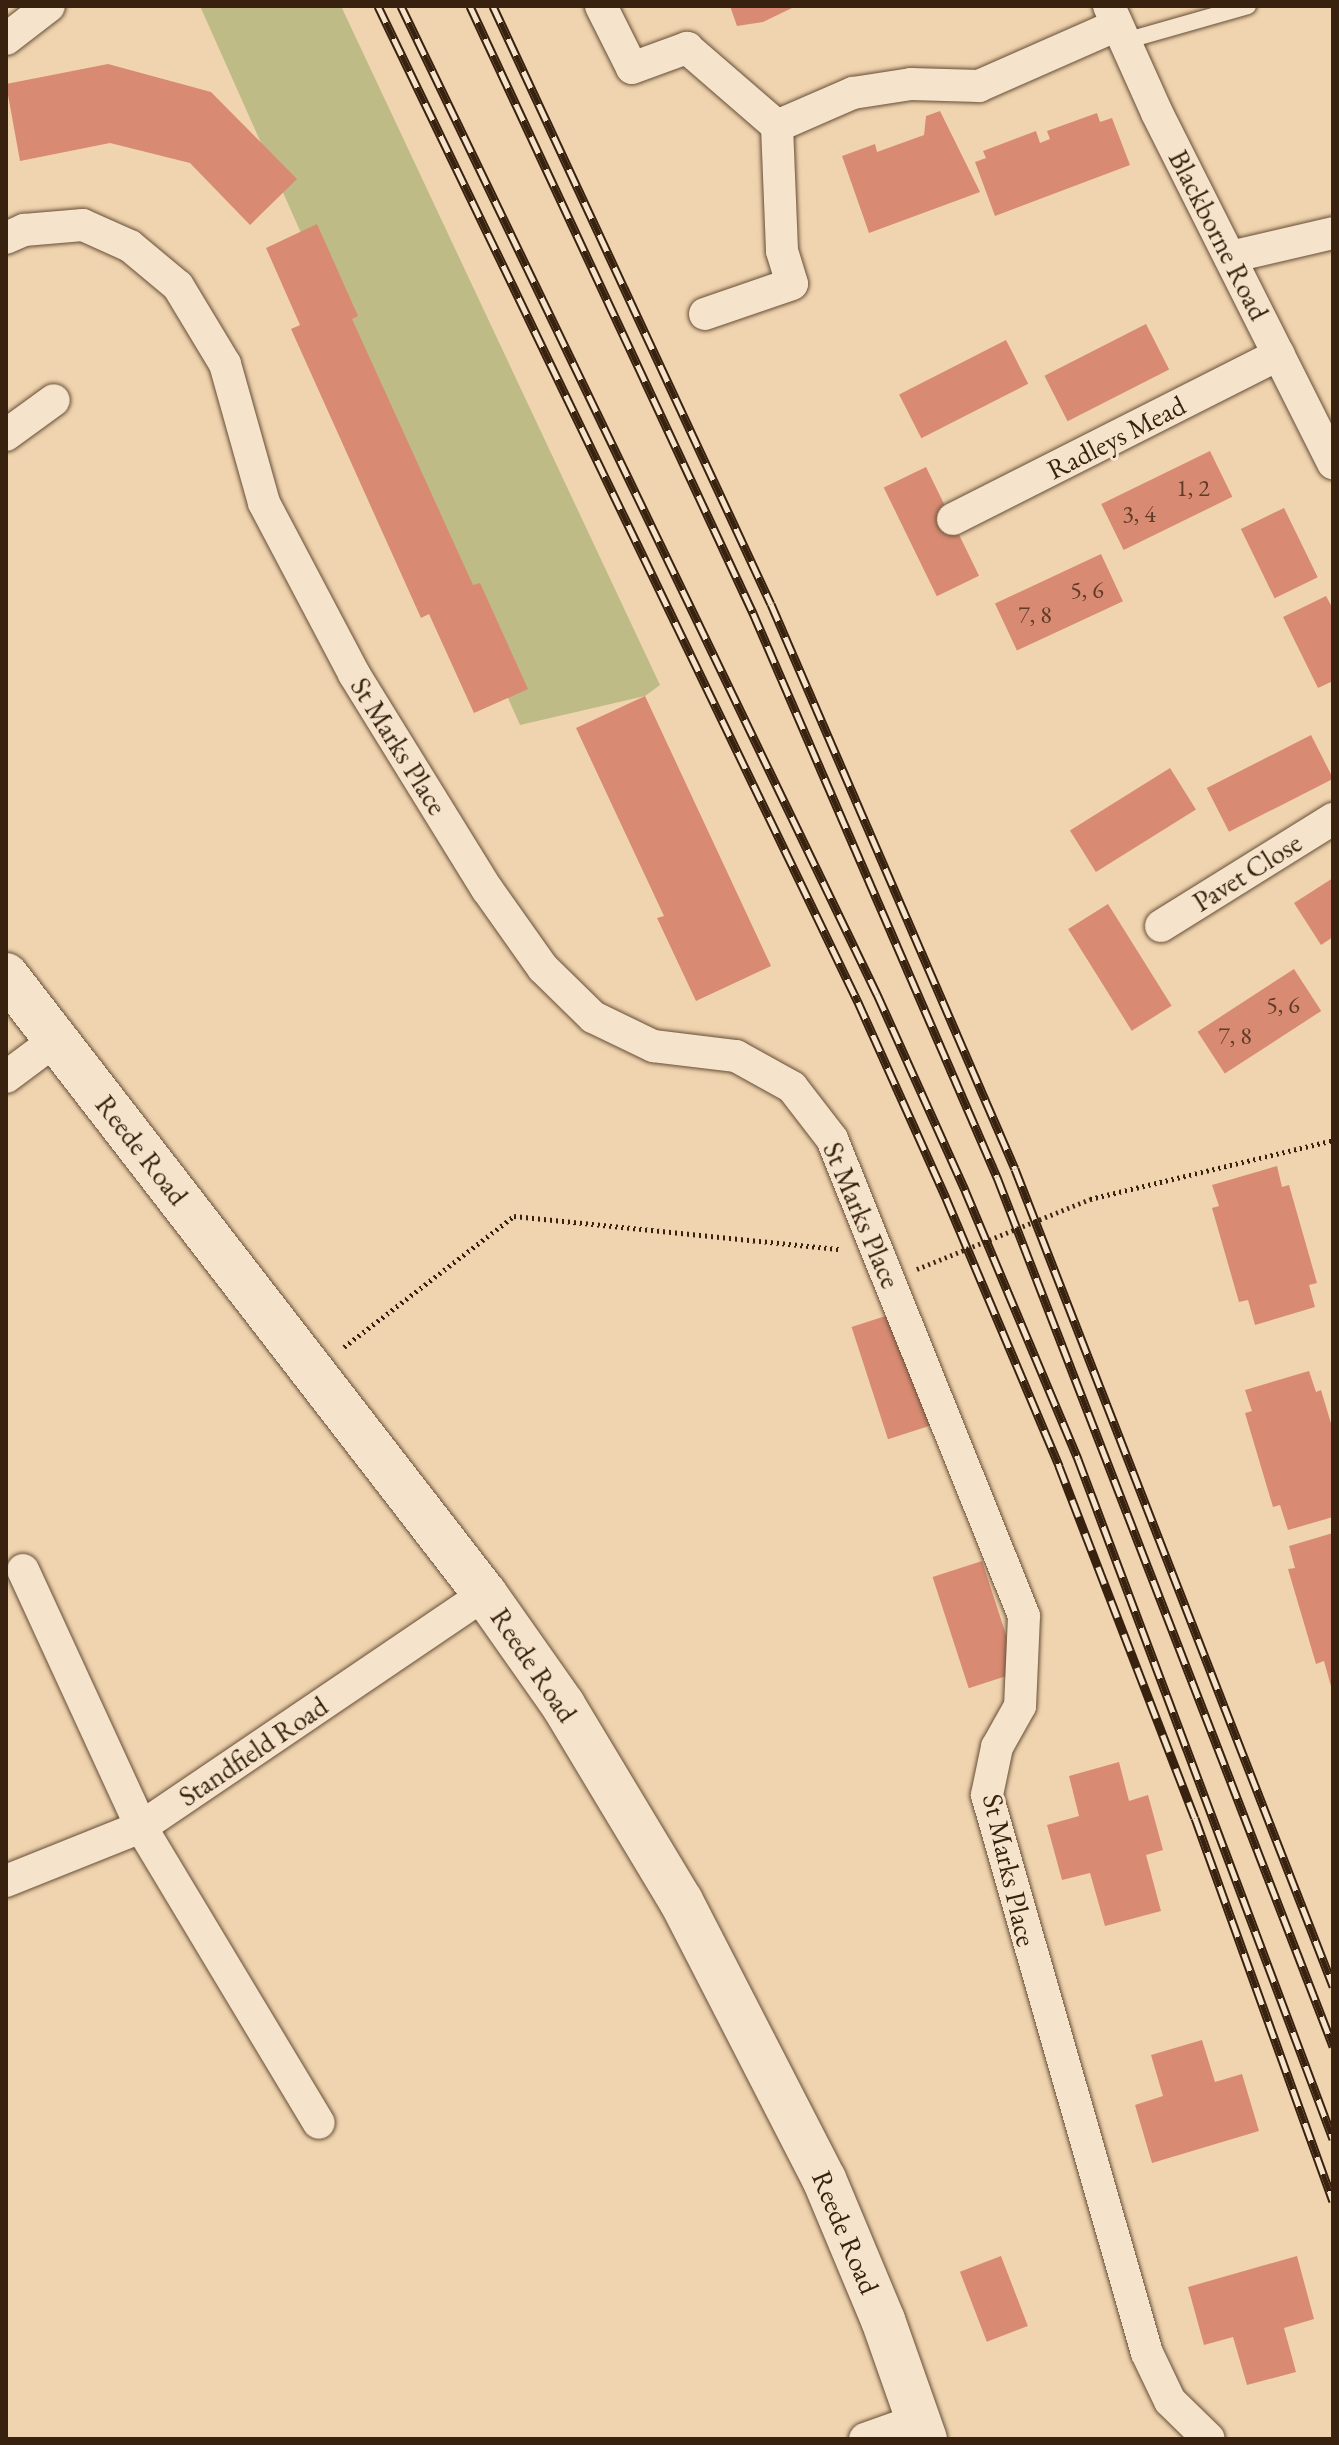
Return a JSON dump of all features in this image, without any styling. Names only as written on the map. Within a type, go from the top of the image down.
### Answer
[{"type":"street","points":[[6,39],[49,6]]},
{"type":"street","points":[[601,6],[632,68],[687,48],[777,126],[782,251],[792,284],[705,314]]},
{"type":"street","points":[[777,126],[853,93],[911,84],[979,86],[1117,24]]},
{"type":"street","name":"Blackborne Road","points":[[1117,24],[1333,463]]},
{"type":"street","name":"St Marks Place","points":[[6,238],[24,230],[83,225],[130,246],[178,286],[225,364],[264,503],[354,674],[487,889],[543,968],[593,1017],[653,1046],[736,1056],[792,1087],[832,1139],[1024,1616],[1020,1706],[997,1747],[987,1795],[1019,1920],[1147,2353],[1170,2401],[1209,2439]]},
{"type":"street","points":[[1230,257],[1333,233]]},
{"type":"street","name":"Radleys Mead","points":[[953,519],[1279,354]]},
{"type":"street","points":[[6,435],[54,400]]},
{"type":"street","name":"Pavet Close","points":[[1161,926],[1333,819]]},
{"type":"street","name":"Reede Road","points":[[6,975],[485,1594],[563,1705],[626,1808],[754,2037],[824,2179],[922,2430]]},
{"type":"street","points":[[6,1077],[57,1039]]},
{"type":"street","points":[[23,1570],[141,1827],[319,2123]]},
{"type":"street","name":"Standfield Road","points":[[6,1881],[141,1827],[485,1594]]},
{"type":"street","points":[[865,2439],[922,2430]]},
{"type":"lane","points":[[1117,24],[1248,6]]},
{"type":"path","points":[[312,1372],[514,1216],[878,1253],[917,1269],[1090,1199],[1333,1140]]},
{"type":"shaded area","points":[[200,6],[341,6],[660,685],[645,696],[520,725]]},
{"type":"building","points":[[730,6],[794,7],[763,22],[737,26]]},
{"type":"building","points":[[108,64],[211,92],[297,179],[250,225],[190,163],[110,143],[20,161],[6,84]]},
{"type":"building","points":[[940,111],[980,192],[869,233],[842,156],[875,144],[877,152],[924,135],[926,116]]},
{"type":"building","points":[[1097,113],[1100,122],[1112,118],[1130,165],[995,216],[975,162],[986,158],[983,151],[1036,131],[1040,143],[1050,139],[1047,131]]},
{"type":"building","points":[[317,224],[358,316],[352,319],[473,585],[480,583],[528,689],[474,713],[429,614],[421,618],[291,329],[300,325],[266,248]]},
{"type":"building","points":[[1146,324],[1169,369],[1068,421],[1044,376]]},
{"type":"building","points":[[1006,340],[1028,384],[921,438],[899,394]]},
{"type":"building","points":[[1210,451],[1232,497],[1124,550],[1101,504]]},
{"type":"building","points":[[926,467],[979,576],[937,596],[884,488]]},
{"type":"building","points":[[1284,508],[1318,577],[1275,598],[1241,529]]},
{"type":"building","points":[[1101,554],[1123,601],[1017,651],[995,603]]},
{"type":"building","points":[[1326,596],[1333,609],[1333,681],[1318,688],[1283,617]]},
{"type":"building","points":[[645,696],[771,966],[696,1001],[657,918],[664,916],[576,728]]},
{"type":"building","points":[[1311,735],[1333,779],[1229,832],[1207,788]]},
{"type":"building","points":[[1170,768],[1196,810],[1096,872],[1070,831]]},
{"type":"building","points":[[1333,878],[1333,937],[1321,945],[1294,903]]},
{"type":"building","points":[[1108,904],[1172,1006],[1132,1031],[1068,929]]},
{"type":"building","points":[[1294,969],[1321,1011],[1225,1074],[1198,1032]]},
{"type":"building","points":[[1277,1166],[1282,1187],[1289,1185],[1317,1283],[1309,1285],[1315,1307],[1255,1325],[1248,1300],[1239,1302],[1212,1208],[1219,1206],[1212,1185]]},
{"type":"building","points":[[901,1311],[937,1423],[888,1439],[852,1327]]},
{"type":"building","points":[[1309,1371],[1316,1392],[1321,1390],[1333,1430],[1333,1517],[1288,1530],[1280,1505],[1273,1507],[1245,1413],[1252,1411],[1245,1390]]},
{"type":"building","points":[[1333,1533],[1332,1690],[1324,1661],[1316,1664],[1288,1569],[1295,1568],[1289,1546]]},
{"type":"building","points":[[982,1561],[1018,1672],[969,1688],[933,1577]]},
{"type":"building","points":[[1119,1762],[1129,1801],[1148,1795],[1163,1850],[1146,1855],[1161,1911],[1105,1926],[1090,1873],[1062,1880],[1047,1825],[1079,1816],[1069,1776]]},
{"type":"building","points":[[1202,2040],[1215,2082],[1242,2074],[1259,2131],[1152,2163],[1135,2105],[1163,2096],[1151,2055]]},
{"type":"building","points":[[1001,2256],[1028,2326],[987,2342],[960,2272]]},
{"type":"building","points":[[1297,2256],[1314,2319],[1284,2328],[1296,2372],[1247,2385],[1233,2337],[1204,2345],[1188,2287]]},
{"type":"railway","points":[[378,6],[858,1002],[946,1198],[1059,1466],[1195,1818],[1333,2201]]},
{"type":"railway","points":[[401,6],[877,994],[965,1190],[1078,1459],[1333,2139]]},
{"type":"railway","points":[[470,6],[753,613],[997,1177],[1333,2046]]},
{"type":"railway","points":[[493,6],[771,604],[1015,1169],[1333,1986]]}]
